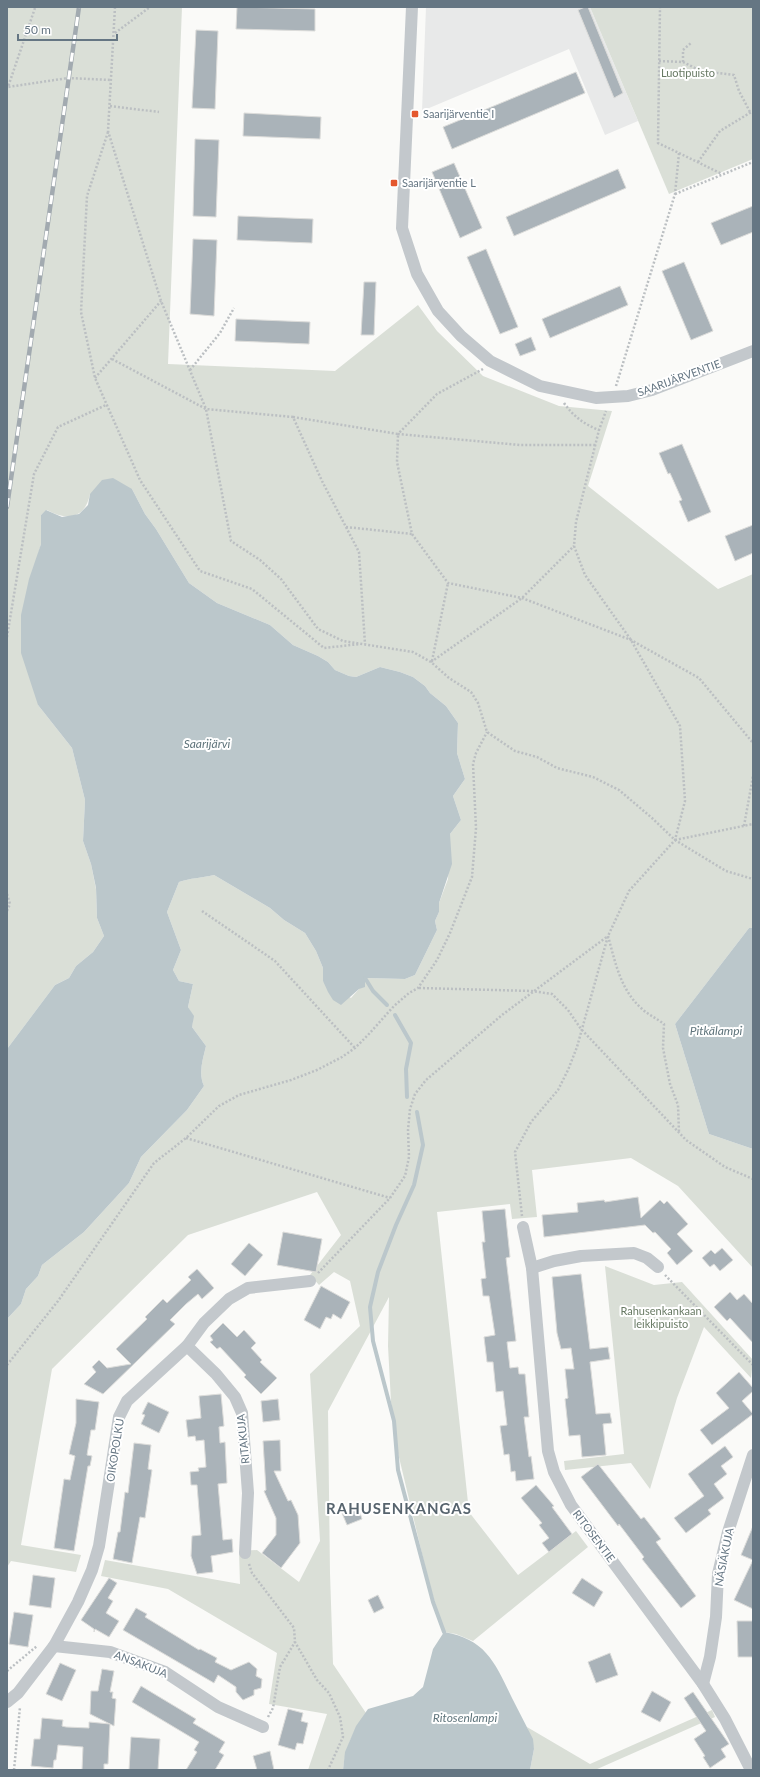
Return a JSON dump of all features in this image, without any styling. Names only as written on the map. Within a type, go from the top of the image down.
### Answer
[{"type":"street","name":"SAARIJÄRVENTIE","points":[[412,7],[402,228],[417,274],[438,311],[461,336],[490,360],[540,386],[596,398],[628,396],[652,390],[753,351]]},
{"type":"street","name":"RITOSENTIE","points":[[524,1227],[532,1268],[548,1451],[554,1472],[571,1505],[703,1684],[725,1719],[751,1770]]},
{"type":"street","points":[[532,1268],[554,1261],[581,1256],[634,1253],[647,1258],[658,1267]]},
{"type":"street","name":"OIKOPOLKU","points":[[7,1702],[18,1693],[54,1646],[78,1602],[92,1570],[99,1546],[119,1417],[127,1401],[187,1346],[204,1323],[229,1299],[248,1288],[310,1281]]},
{"type":"street","name":"RITAKUJA","points":[[187,1346],[216,1374],[234,1397],[242,1413],[248,1493],[245,1553]]},
{"type":"street","name":"NÄSIÄKUJA","points":[[703,1684],[710,1658],[716,1617],[718,1574],[728,1532],[753,1455]]},
{"type":"street","name":"ANSAKUJA","points":[[54,1646],[110,1652],[165,1672],[218,1707],[263,1726]]},
{"type":"path","points":[[115,7],[108,131],[87,196],[81,312],[95,378],[140,480],[200,571],[252,589],[324,648],[365,644]]},
{"type":"path","points":[[114,33],[150,7]]},
{"type":"path","points":[[660,7],[658,143],[722,174]]},
{"type":"path","points":[[34,8],[7,88],[68,78],[111,80]]},
{"type":"path","points":[[683,62],[683,50],[692,43]]},
{"type":"path","points":[[660,61],[683,62],[705,73],[734,75],[739,91],[751,112],[720,131],[698,162]]},
{"type":"path","points":[[110,106],[159,112]]},
{"type":"path","points":[[108,131],[161,301],[206,409],[231,540],[260,560],[281,579],[318,629],[343,641],[413,652],[431,662],[449,678],[471,692],[478,703],[487,732],[515,751],[537,757],[557,768],[593,777],[619,790],[675,840],[726,870],[753,879]]},
{"type":"path","points":[[616,386],[675,194],[679,153]]},
{"type":"path","points":[[675,194],[753,162]]},
{"type":"path","points":[[95,378],[161,301]]},
{"type":"path","points":[[190,370],[220,333],[234,308]]},
{"type":"path","points":[[112,359],[206,409],[293,417],[398,434],[520,445],[596,444]]},
{"type":"path","points":[[483,369],[437,394],[398,434],[397,462],[412,534],[448,584],[522,598],[630,640],[699,678],[753,743]]},
{"type":"path","points":[[563,401],[571,414],[585,425],[599,430]]},
{"type":"path","points":[[7,637],[34,474],[58,427],[106,405]]},
{"type":"path","points":[[524,1227],[515,1152],[531,1122],[561,1083],[577,1047],[608,936],[629,891],[675,840],[685,801],[680,726],[630,640],[586,575],[574,546],[576,522],[599,430],[606,411]]},
{"type":"path","points":[[293,417],[322,481],[359,552],[365,644]]},
{"type":"path","points":[[346,527],[412,534]]},
{"type":"path","points":[[431,662],[522,598],[574,546]]},
{"type":"path","points":[[431,662],[448,584]]},
{"type":"path","points":[[7,1365],[58,1301],[146,1172],[154,1163],[186,1138],[215,1110],[231,1099],[317,1070],[355,1048],[394,1006],[409,993],[418,988],[437,960],[450,934],[472,877],[476,828],[473,764],[476,753],[487,732]]},
{"type":"path","points":[[744,826],[753,776]]},
{"type":"path","points":[[675,840],[753,824]]},
{"type":"path","points":[[7,894],[10,904],[7,911]]},
{"type":"path","points":[[202,911],[275,961],[355,1048]]},
{"type":"path","points":[[310,1281],[390,1198],[405,1176],[409,1157],[408,1130],[410,1109],[415,1094],[426,1080],[449,1058],[532,991],[608,936]]},
{"type":"path","points":[[608,936],[621,980],[630,995],[641,1009],[664,1024],[664,1048],[670,1084],[678,1105],[678,1132]]},
{"type":"path","points":[[418,988],[532,991],[552,994],[568,1010],[581,1029],[686,1140],[725,1167],[753,1179]]},
{"type":"path","points":[[186,1138],[390,1198]]},
{"type":"path","points":[[749,1176],[753,1174]]},
{"type":"path","points":[[658,1267],[753,1365]]},
{"type":"path","points":[[245,1553],[252,1573],[294,1628],[295,1642],[317,1680],[329,1693],[340,1717],[343,1737],[328,1770]]},
{"type":"path","points":[[263,1726],[273,1708],[280,1667],[295,1642]]},
{"type":"path","points":[[7,1671],[40,1644]]},
{"type":"path","points":[[14,1770],[21,1704]]},
{"type":"shaded area","points":[[426,7],[590,7],[638,121],[605,135],[569,49],[422,111]]},
{"type":"green space","points":[[7,7],[182,7],[168,364],[335,371],[418,305],[437,331],[483,376],[559,406],[612,411],[588,486],[718,589],[753,574],[753,928],[749,928],[675,1024],[709,1134],[753,1149],[753,1268],[678,1186],[631,1158],[532,1170],[537,1217],[512,1219],[510,1204],[437,1212],[469,1512],[518,1575],[576,1531],[588,1547],[473,1641],[456,1634],[444,1632],[429,1583],[398,1453],[391,1402],[388,1346],[389,1297],[328,1411],[330,1573],[333,1664],[366,1713],[350,1740],[343,1770],[308,1770],[327,1714],[269,1704],[277,1653],[168,1589],[101,1576],[105,1560],[240,1584],[239,1551],[257,1550],[299,1582],[320,1541],[310,1374],[360,1326],[350,1281],[334,1272],[319,1285],[310,1275],[341,1235],[317,1192],[188,1235],[52,1369],[21,1545],[81,1555],[76,1572],[11,1561],[7,1567],[7,1319],[21,1304],[26,1289],[38,1276],[42,1265],[84,1232],[129,1183],[141,1157],[187,1110],[204,1086],[201,1071],[206,1046],[192,1027],[193,1016],[188,1007],[193,984],[179,981],[173,970],[181,950],[167,912],[179,882],[214,875],[270,908],[284,920],[305,933],[316,951],[323,968],[323,981],[351,998],[359,989],[365,978],[405,979],[415,975],[437,930],[435,921],[439,912],[439,903],[448,879],[450,834],[461,820],[453,796],[465,779],[457,753],[458,723],[446,706],[413,677],[380,667],[356,677],[349,676],[335,670],[328,662],[318,656],[293,645],[270,625],[217,603],[189,583],[156,529],[145,514],[132,489],[90,494],[84,509],[74,516],[61,516],[47,510],[41,515],[41,544],[37,558],[38,705],[72,748],[85,800],[83,841],[91,864],[96,889],[97,918],[104,936],[93,952],[76,966],[69,978],[55,985],[7,1049]]},
{"type":"green space","name":"Luotipuisto","points":[[590,7],[753,7],[753,159],[669,194]]},
{"type":"green space","name":"Rahusenkankaan leikkipuisto","points":[[605,1266],[654,1285],[682,1282],[753,1360],[751,1378],[704,1327],[677,1398],[650,1489],[631,1463],[565,1470],[564,1461],[624,1454]]},
{"type":"green space","points":[[712,1710],[715,1717],[595,1770],[530,1770],[534,1749],[527,1727],[590,1764]]},
{"type":"water","name":"Saarijärvi","points":[[113,478],[132,489],[145,514],[156,529],[189,583],[217,603],[270,625],[293,645],[318,656],[328,662],[335,670],[349,676],[356,677],[380,667],[413,677],[446,706],[458,723],[457,753],[465,779],[453,796],[461,820],[450,834],[452,864],[439,903],[439,912],[435,921],[437,930],[415,975],[405,979],[365,978],[365,987],[359,989],[341,1005],[333,1000],[328,992],[323,981],[323,968],[316,951],[305,933],[284,920],[270,908],[214,875],[179,882],[167,912],[181,950],[173,970],[179,981],[193,984],[188,1007],[194,1016],[192,1027],[206,1046],[201,1071],[204,1086],[187,1110],[141,1157],[129,1183],[84,1232],[42,1265],[38,1276],[26,1289],[21,1304],[7,1319],[7,1049],[55,985],[69,978],[76,966],[93,952],[104,936],[97,918],[96,888],[91,864],[83,841],[85,800],[72,748],[38,705],[21,653],[21,615],[29,579],[41,544],[41,515],[46,510],[62,517],[79,514],[88,505],[90,494],[102,480]]},
{"type":"water","name":"Pitkälampi","points":[[749,928],[753,928],[753,1149],[709,1134],[675,1024]]},
{"type":"water","name":"Ritosenlampi","points":[[444,1632],[458,1635],[470,1640],[487,1654],[494,1664],[533,1739],[534,1749],[530,1770],[343,1770],[345,1752],[356,1726],[368,1709],[413,1696],[423,1687],[433,1649]]},
{"type":"building","points":[[237,7],[315,9],[315,31],[236,29]]},
{"type":"building","points":[[588,7],[623,93],[614,98],[578,10]]},
{"type":"building","points":[[196,30],[218,31],[215,109],[192,108]]},
{"type":"building","points":[[576,72],[585,93],[452,149],[443,127]]},
{"type":"building","points":[[244,113],[321,117],[320,139],[243,136]]},
{"type":"building","points":[[195,139],[219,140],[216,217],[193,216]]},
{"type":"building","points":[[454,163],[482,228],[460,238],[432,172]]},
{"type":"building","points":[[618,169],[626,188],[514,236],[506,217]]},
{"type":"building","points":[[753,206],[753,232],[721,245],[711,223]]},
{"type":"building","points":[[238,216],[313,219],[312,243],[237,240]]},
{"type":"building","points":[[193,239],[217,240],[214,316],[190,314]]},
{"type":"building","points":[[486,249],[518,327],[500,334],[467,257]]},
{"type":"building","points":[[684,262],[713,331],[691,340],[662,271]]},
{"type":"building","points":[[364,282],[376,282],[374,335],[361,335]]},
{"type":"building","points":[[620,286],[628,305],[550,338],[542,319]]},
{"type":"building","points":[[236,319],[310,322],[309,344],[235,341]]},
{"type":"building","points":[[531,337],[536,350],[520,356],[515,344]]},
{"type":"building","points":[[682,444],[711,512],[688,522],[679,501],[682,500],[659,453]]},
{"type":"building","points":[[753,525],[753,553],[735,561],[725,536]]},
{"type":"building","points":[[638,1197],[641,1218],[660,1200],[664,1204],[667,1201],[688,1224],[677,1234],[693,1251],[677,1265],[667,1253],[671,1249],[655,1232],[653,1233],[645,1225],[544,1237],[542,1215],[578,1212],[577,1203],[604,1200],[605,1202]]},
{"type":"building","points":[[505,1209],[510,1257],[506,1258],[516,1341],[507,1342],[510,1368],[518,1367],[519,1374],[525,1374],[529,1417],[524,1417],[529,1457],[531,1456],[534,1479],[516,1481],[515,1471],[511,1472],[509,1454],[504,1455],[500,1426],[507,1425],[503,1391],[496,1392],[493,1362],[487,1362],[484,1337],[495,1335],[489,1296],[483,1296],[481,1279],[486,1278],[482,1242],[485,1242],[482,1211]]},
{"type":"building","points":[[283,1232],[322,1239],[316,1272],[277,1265]]},
{"type":"building","points":[[249,1243],[263,1255],[245,1276],[231,1264]]},
{"type":"building","points":[[722,1248],[733,1260],[720,1271],[714,1264],[710,1267],[702,1258],[711,1250],[715,1254]]},
{"type":"building","points":[[197,1269],[214,1288],[202,1299],[198,1294],[186,1304],[170,1320],[175,1324],[103,1394],[84,1384],[96,1372],[92,1367],[99,1360],[107,1368],[131,1364],[116,1349],[147,1319],[145,1317],[163,1299],[167,1303],[191,1280],[188,1277]]},
{"type":"building","points":[[581,1274],[590,1349],[608,1347],[610,1359],[590,1362],[596,1414],[610,1413],[612,1423],[603,1424],[606,1455],[582,1457],[580,1435],[569,1436],[565,1399],[568,1398],[565,1369],[574,1369],[571,1348],[561,1349],[557,1333],[552,1277]]},
{"type":"building","points":[[321,1286],[350,1302],[341,1319],[333,1314],[331,1319],[326,1317],[320,1329],[304,1320]]},
{"type":"building","points":[[730,1292],[737,1300],[744,1294],[753,1304],[753,1343],[730,1318],[727,1321],[714,1307]]},
{"type":"building","points":[[223,1323],[237,1337],[244,1330],[256,1343],[251,1348],[262,1360],[260,1362],[277,1378],[261,1394],[244,1377],[246,1375],[220,1347],[217,1349],[210,1342],[213,1340],[210,1336]]},
{"type":"building","points":[[739,1372],[753,1388],[753,1391],[742,1401],[753,1414],[712,1445],[700,1430],[729,1408],[716,1393]]},
{"type":"building","points":[[221,1394],[224,1426],[219,1427],[220,1443],[225,1442],[227,1483],[218,1484],[223,1540],[232,1539],[233,1552],[211,1556],[213,1572],[197,1574],[191,1556],[192,1536],[201,1535],[197,1485],[191,1485],[190,1472],[199,1471],[198,1468],[206,1467],[204,1440],[196,1441],[195,1436],[188,1437],[186,1420],[201,1418],[199,1396]]},
{"type":"building","points":[[76,1399],[99,1402],[95,1430],[91,1430],[87,1455],[92,1456],[90,1466],[88,1466],[74,1551],[54,1548],[64,1479],[70,1480],[75,1456],[69,1454],[76,1423]]},
{"type":"building","points":[[278,1399],[280,1420],[263,1422],[261,1401]]},
{"type":"building","points":[[148,1402],[169,1412],[159,1433],[141,1424],[145,1415],[142,1414]]},
{"type":"building","points":[[280,1440],[281,1471],[274,1471],[288,1501],[291,1500],[298,1515],[300,1543],[281,1568],[262,1553],[276,1535],[276,1518],[264,1491],[266,1490],[263,1441]]},
{"type":"building","points":[[134,1443],[151,1445],[148,1469],[152,1470],[145,1518],[140,1517],[132,1563],[113,1559],[118,1532],[120,1532],[125,1492],[128,1493]]},
{"type":"building","points":[[725,1446],[733,1457],[721,1466],[727,1474],[714,1484],[724,1498],[708,1510],[711,1514],[686,1533],[674,1518],[704,1496],[688,1474]]},
{"type":"building","points":[[598,1464],[641,1519],[644,1517],[661,1539],[656,1542],[696,1596],[681,1608],[642,1559],[644,1557],[619,1524],[618,1526],[581,1477]]},
{"type":"building","points":[[536,1485],[554,1506],[552,1507],[572,1534],[549,1552],[542,1543],[549,1538],[539,1525],[542,1523],[521,1498]]},
{"type":"building","points":[[358,1507],[362,1519],[347,1525],[342,1513]]},
{"type":"building","points":[[753,1526],[753,1560],[741,1555]]},
{"type":"building","points":[[753,1560],[753,1609],[734,1600]]},
{"type":"building","points":[[33,1575],[55,1578],[51,1608],[29,1605]]},
{"type":"building","points":[[109,1578],[117,1583],[108,1598],[113,1601],[106,1613],[119,1621],[109,1637],[95,1629],[94,1632],[94,1629],[81,1620]]},
{"type":"building","points":[[582,1578],[603,1592],[594,1607],[572,1593]]},
{"type":"building","points":[[378,1595],[384,1608],[374,1613],[368,1600]]},
{"type":"building","points":[[136,1608],[147,1614],[145,1617],[199,1650],[200,1649],[217,1658],[215,1662],[231,1670],[249,1662],[257,1669],[256,1676],[262,1679],[261,1688],[254,1690],[254,1695],[243,1700],[236,1692],[236,1687],[218,1675],[214,1683],[123,1630]]},
{"type":"building","points":[[14,1612],[33,1615],[28,1647],[9,1644]]},
{"type":"building","points":[[737,1621],[753,1621],[753,1657],[738,1657]]},
{"type":"building","points":[[610,1653],[618,1675],[596,1683],[588,1662]]},
{"type":"building","points":[[60,1663],[76,1670],[62,1701],[46,1694]]},
{"type":"building","points":[[102,1669],[114,1671],[110,1692],[113,1692],[112,1698],[116,1699],[114,1726],[90,1714],[91,1691],[98,1691]]},
{"type":"building","points":[[141,1686],[196,1719],[193,1723],[225,1742],[219,1752],[224,1755],[215,1770],[186,1770],[197,1752],[194,1750],[199,1742],[132,1702]]},
{"type":"building","points":[[652,1691],[671,1702],[660,1722],[641,1712]]},
{"type":"building","points":[[693,1692],[729,1744],[721,1749],[726,1757],[710,1768],[703,1757],[705,1756],[694,1739],[706,1731],[684,1698]]},
{"type":"building","points":[[288,1709],[303,1713],[301,1721],[308,1723],[303,1744],[297,1743],[295,1750],[278,1745]]},
{"type":"building","points":[[42,1718],[63,1720],[62,1726],[66,1727],[89,1728],[89,1722],[110,1724],[108,1764],[104,1764],[104,1770],[82,1770],[83,1747],[58,1745],[56,1760],[54,1760],[53,1768],[31,1766],[34,1739],[40,1739]]},
{"type":"building","points":[[131,1737],[160,1739],[158,1770],[129,1770]]},
{"type":"building","points":[[270,1751],[274,1770],[257,1770],[253,1756]]},
{"type":"waterway","points":[[365,978],[373,991],[387,1005]]},
{"type":"waterway","points":[[395,1015],[411,1043],[406,1069],[407,1097]]},
{"type":"waterway","points":[[417,1112],[423,1145],[414,1185],[396,1225],[378,1272],[370,1307],[373,1341],[394,1421],[398,1470],[433,1602],[444,1632]]},
{"type":"railway","points":[[7,507],[79,7]]},
{"type":"place","name":"Saarijärventie I","points":[[415,114]]},
{"type":"place","name":"Saarijärventie L","points":[[394,183]]},
{"type":"district","name":"RAHUSENKANGAS","points":[[399,1509]]}]
